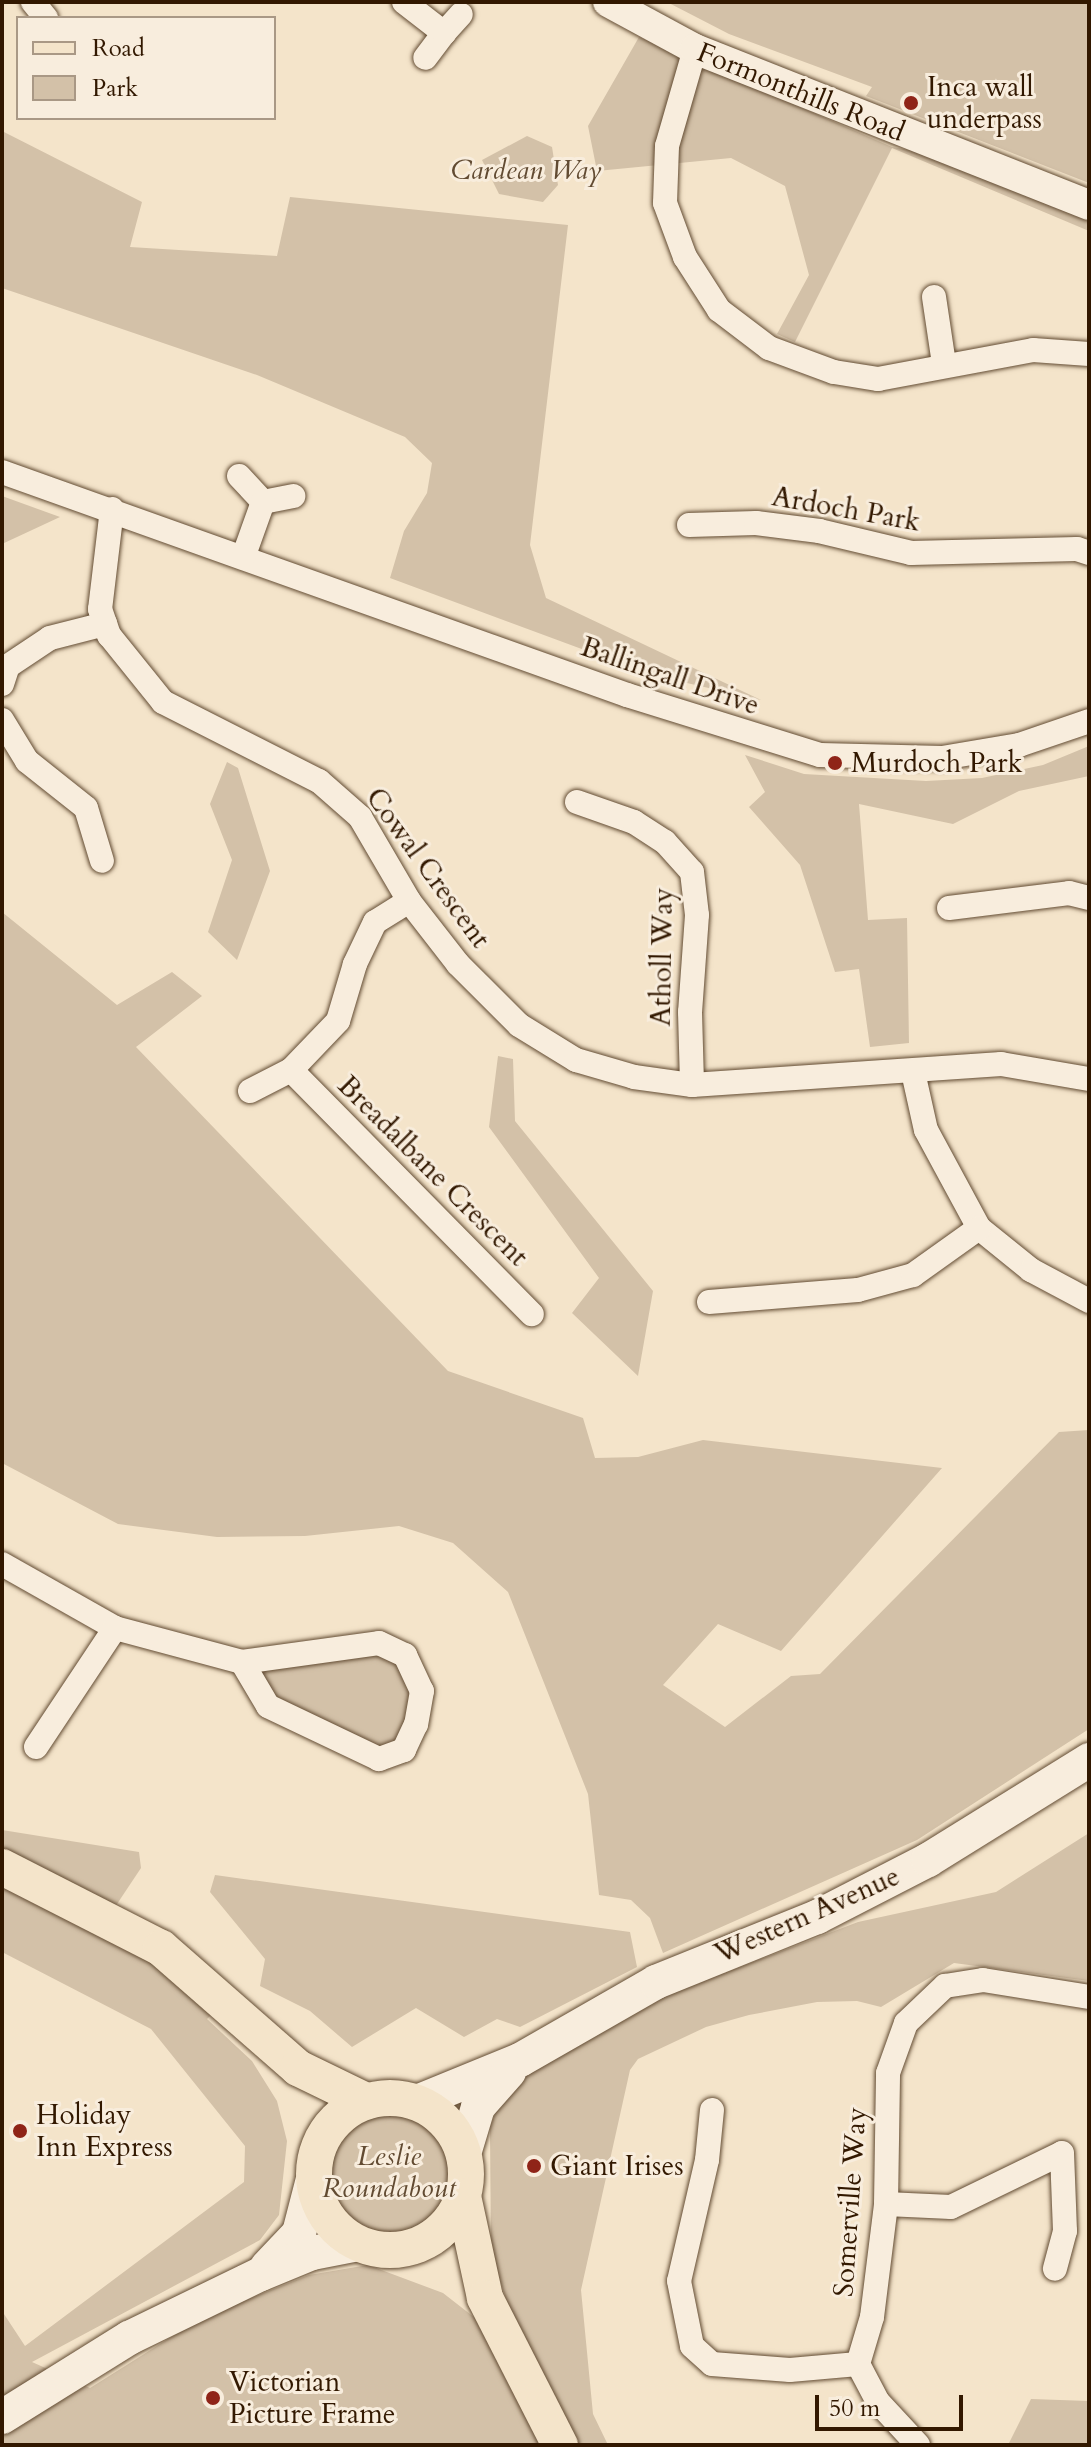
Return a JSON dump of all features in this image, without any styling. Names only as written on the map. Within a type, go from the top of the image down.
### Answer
[{"type":"main road","name":"Western Avenue","points":[[520,2060],[656,1982],[817,1917],[928,1860],[1089,1760]]},
{"type":"main road","points":[[2,1867],[161,1948],[298,2068],[366,2101]]},
{"type":"main road","points":[[417,2102],[520,2060]]},
{"type":"main road","points":[[520,2060],[478,2107],[464,2154],[463,2196],[485,2298],[560,2445]]},
{"type":"main road","points":[[298,2068],[327,2218],[358,2244]]},
{"type":"main road","points":[[261,2274],[299,2233],[315,2163],[346,2111],[366,2101],[392,2097],[417,2102],[438,2114],[464,2154]]},
{"type":"main road","points":[[2,2417],[129,2338],[261,2274],[312,2253],[358,2244],[394,2251],[412,2247],[435,2236],[463,2196]]},
{"type":"main road","points":[[412,2247],[453,2264],[485,2298]]},
{"type":"street","points":[[404,2],[444,33]]},
{"type":"street","name":"Formonthills Road","points":[[608,2],[695,49],[1089,205]]},
{"type":"street","points":[[425,58],[461,14]]},
{"type":"street","points":[[695,49],[667,146],[665,203],[685,257],[719,310],[769,348],[834,372],[878,379],[944,364],[1033,350],[1089,354]]},
{"type":"street","points":[[934,297],[944,364]]},
{"type":"street","name":"Ballingall Drive","points":[[2,472],[244,555],[627,695],[820,755],[942,758],[1019,745],[1089,721]]},
{"type":"street","points":[[239,476],[263,502]]},
{"type":"street","points":[[263,502],[293,496]]},
{"type":"street","points":[[244,555],[263,502]]},
{"type":"street","points":[[2,684],[8,666],[50,638],[105,624],[100,609],[101,566],[112,509]]},
{"type":"street","name":"Ardoch Park","points":[[689,525],[756,523],[819,531],[911,553],[1077,549],[1089,553]]},
{"type":"street","name":"Cowal Crescent","points":[[105,624],[163,702],[319,781],[360,817],[409,901],[458,964],[519,1025],[576,1060],[634,1077],[692,1085],[1001,1064],[1089,1079]]},
{"type":"street","points":[[2,720],[27,761],[86,808],[102,861]]},
{"type":"street","name":"Atholl Way","points":[[577,802],[634,822],[665,842],[692,872],[697,915],[690,1012],[692,1085]]},
{"type":"street","points":[[949,908],[1069,893],[1089,898]]},
{"type":"street","points":[[250,1091],[291,1070],[338,1021],[355,964],[375,922],[409,901]]},
{"type":"street","name":"Breadalbane Crescent","points":[[291,1070],[532,1314]]},
{"type":"street","points":[[913,1072],[926,1130],[979,1228],[1031,1270],[1089,1301]]},
{"type":"street","points":[[709,1302],[858,1290],[913,1275],[979,1228]]},
{"type":"street","points":[[2,1564],[115,1628],[242,1662],[379,1643],[405,1655],[422,1691],[416,1724],[404,1750],[379,1759],[268,1706],[242,1662]]},
{"type":"street","points":[[36,1747],[115,1628]]},
{"type":"street","name":"Somerville Way","points":[[858,2364],[872,2317],[886,2204],[888,2073],[906,2023],[945,1986],[970,1982],[1089,1997]]},
{"type":"street","points":[[712,2110],[707,2160],[679,2281],[692,2346],[712,2364],[790,2370],[858,2364],[878,2402],[918,2445]]},
{"type":"street","points":[[886,2204],[951,2207],[1062,2153],[1065,2231],[1055,2269]]},
{"type":"green space","points":[[667,2],[1089,2],[1089,183],[866,96],[872,87],[729,34]]},
{"type":"green space","points":[[639,37],[892,147],[944,156],[1089,215],[1089,231],[892,148],[795,342],[777,334],[809,275],[785,186],[731,158],[597,171],[588,126]]},
{"type":"green space","points":[[2,131],[142,202],[130,247],[277,256],[290,197],[568,225],[530,545],[546,598],[761,700],[652,675],[390,578],[404,531],[427,493],[432,463],[405,437],[257,375],[2,288]]},
{"type":"green space","name":"Cardean Way","points":[[527,136],[552,147],[558,185],[543,202],[499,194],[482,160]]},
{"type":"green space","points":[[2,496],[60,517],[2,544]]},
{"type":"green space","points":[[1089,746],[1089,776],[1019,791],[953,824],[859,804],[868,920],[907,918],[909,1043],[870,1047],[859,969],[835,972],[800,865],[749,807],[765,792],[745,755],[804,774],[926,781],[982,778],[1043,765]]},
{"type":"green space","points":[[227,762],[238,768],[270,871],[237,960],[208,932],[232,860],[210,804]]},
{"type":"green space","points":[[2,912],[117,1005],[172,972],[202,996],[136,1047],[448,1371],[583,1418],[595,1458],[638,1457],[703,1440],[942,1468],[781,1651],[718,1624],[663,1685],[725,1727],[791,1676],[820,1674],[1059,1432],[1089,1430],[1089,1729],[917,1840],[663,1953],[650,1918],[631,1900],[599,1895],[588,1794],[508,1592],[453,1543],[399,1526],[305,1536],[217,1537],[118,1524],[2,1463]]},
{"type":"green space","points":[[498,1056],[513,1059],[515,1121],[653,1291],[638,1376],[572,1313],[599,1278],[489,1127]]},
{"type":"green space","points":[[289,1653],[405,1655],[416,1724],[379,1759],[268,1706],[242,1662]]},
{"type":"green space","points":[[2,1830],[139,1852],[141,1868],[113,1910],[2,1857]]},
{"type":"green space","points":[[1089,1833],[1089,1981],[954,1963],[881,2007],[857,2001],[817,2002],[749,2015],[706,2027],[638,2059],[630,2070],[581,2290],[593,2414],[608,2445],[578,2445],[509,2308],[491,2253],[490,2127],[498,2106],[520,2078],[651,2001],[858,1922],[996,1892]]},
{"type":"green space","points":[[215,1875],[630,1932],[637,1967],[520,2027],[497,2019],[464,2037],[416,2008],[352,2047],[310,2011],[260,1986],[265,1959],[210,1892]]},
{"type":"green space","points":[[2,1884],[129,1945],[217,2009],[207,2019],[252,2061],[277,2101],[287,2141],[279,2215],[260,2240],[32,2362],[90,2388],[203,2317],[309,2275],[368,2265],[443,2293],[493,2332],[552,2445],[2,2445],[2,2311],[25,2346],[244,2182],[245,2146],[151,2029],[2,1952]]},
{"type":"green space","name":"Leslie Roundabout","points":[[390,2114],[423,2124],[439,2140],[449,2173],[439,2206],[423,2222],[390,2232],[357,2222],[341,2206],[331,2173],[341,2140],[357,2124]]},
{"type":"green space","points":[[1031,2399],[1089,2401],[1089,2445],[1008,2445]]},
{"type":"place","name":"Inca wall underpass","points":[[911,103]]},
{"type":"place","name":"Murdoch Park","points":[[835,763]]},
{"type":"place","name":"Holiday Inn Express","points":[[20,2131]]},
{"type":"place","name":"Giant Irises","points":[[534,2166]]},
{"type":"place","name":"Victorian Picture Frame","points":[[213,2398]]}]
